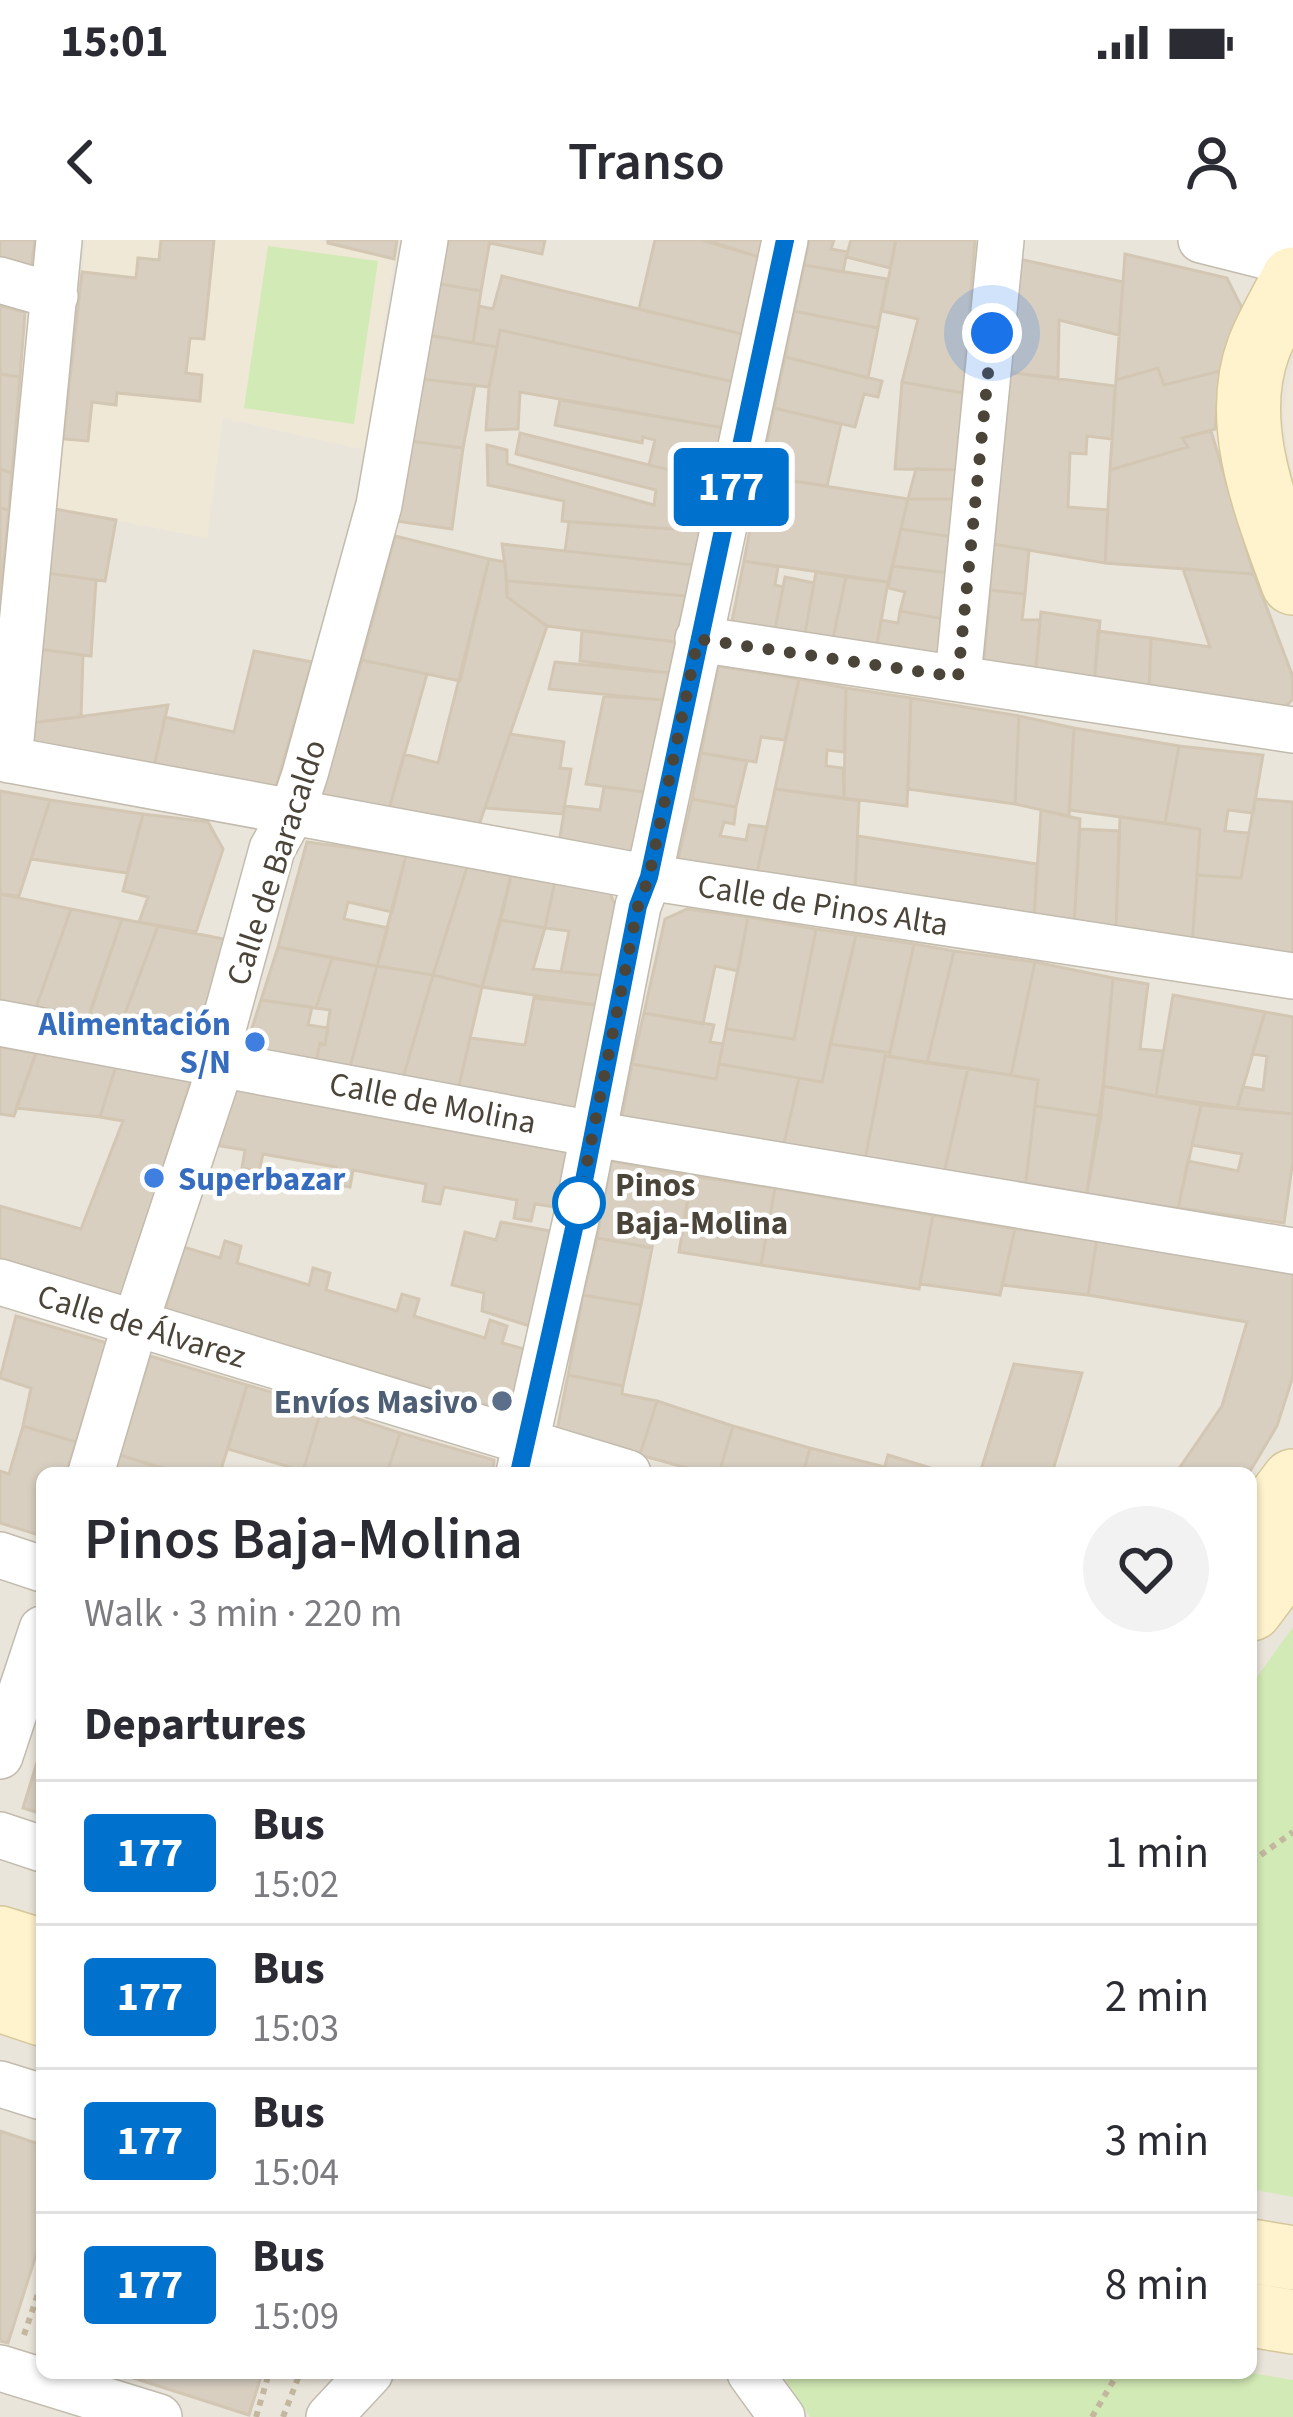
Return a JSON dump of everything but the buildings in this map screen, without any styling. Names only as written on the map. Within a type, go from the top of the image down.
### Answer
[{"type":"street","points":[[5,759],[59,240]]},
{"type":"street","name":"Calle de Baracaldo","points":[[93,1467],[222,1062],[218,1047],[266,870],[292,813],[379,505],[425,240]]},
{"type":"street","points":[[523,1457],[785,240]]},
{"type":"street","points":[[958,677],[1001,240]]},
{"type":"street","points":[[1202,240],[1293,263]]},
{"type":"street","points":[[1293,279],[1258,348],[1248,394],[1249,435],[1293,583]]},
{"type":"street","points":[[0,280],[55,296]]},
{"type":"street","points":[[698,639],[1293,730]]},
{"type":"street","name":"Calle de Pinos Alta","points":[[5,759],[649,877],[1293,976]]},
{"type":"street","name":"Calle de Molina","points":[[0,1023],[593,1134],[1293,1251]]},
{"type":"street","name":"Calle de Álvarez","points":[[0,1282],[136,1321],[523,1457],[589,1467]]},
{"type":"street","points":[[1257,1529],[1293,1481]]},
{"type":"street","points":[[1257,1601],[1293,1553]]},
{"type":"street","points":[[0,1556],[36,1567]]},
{"type":"street","points":[[0,1756],[36,1647]]},
{"type":"street","points":[[0,1835],[36,1847]]},
{"type":"street","points":[[0,1938],[36,1949]]},
{"type":"street","points":[[0,2000],[36,2012]]},
{"type":"street","points":[[0,2084],[36,2096]]},
{"type":"street","points":[[1257,2253],[1293,2258]]},
{"type":"street","points":[[1257,2316],[1293,2322]]},
{"type":"street","points":[[6,2370],[160,2417]]},
{"type":"street","points":[[329,2417],[364,2379]]},
{"type":"street","points":[[754,2379],[782,2417]]},
{"type":"path","points":[[1257,1858],[1293,1832]]},
{"type":"path","points":[[6,2370],[36,2297]]},
{"type":"path","points":[[256,2417],[267,2379]]},
{"type":"path","points":[[283,2417],[298,2379]]},
{"type":"path","points":[[1092,2417],[1114,2379]]},
{"type":"shaded area","points":[[0,240],[1293,240],[1293,2417],[0,2417]]},
{"type":"shaded area","points":[[86,240],[316,240],[394,259],[365,450],[223,418],[207,538],[55,509]]},
{"type":"shaded area","points":[[1293,359],[1293,481],[1283,412]]},
{"type":"green space","points":[[268,246],[378,261],[354,424],[244,408]]},
{"type":"green space","points":[[1293,1627],[1293,2197],[1257,2190],[1257,1677]]},
{"type":"green space","points":[[1257,2374],[1293,2380],[1293,2417],[810,2417],[786,2381],[1257,2379]]},
{"type":"bus line","name":"177","points":[[520,1467],[785,240]]},
{"type":"place","name":"Alimentación S/N","points":[[255,1042]]},
{"type":"place","name":"Superbazar","points":[[154,1178]]},
{"type":"place","name":"Pinos Baja-Molina","points":[[579,1203]]},
{"type":"place","name":"Envíos Masivo","points":[[502,1401]]},
{"type":"route","points":[[579,1203],[698,639],[958,677],[992,333]]}]
